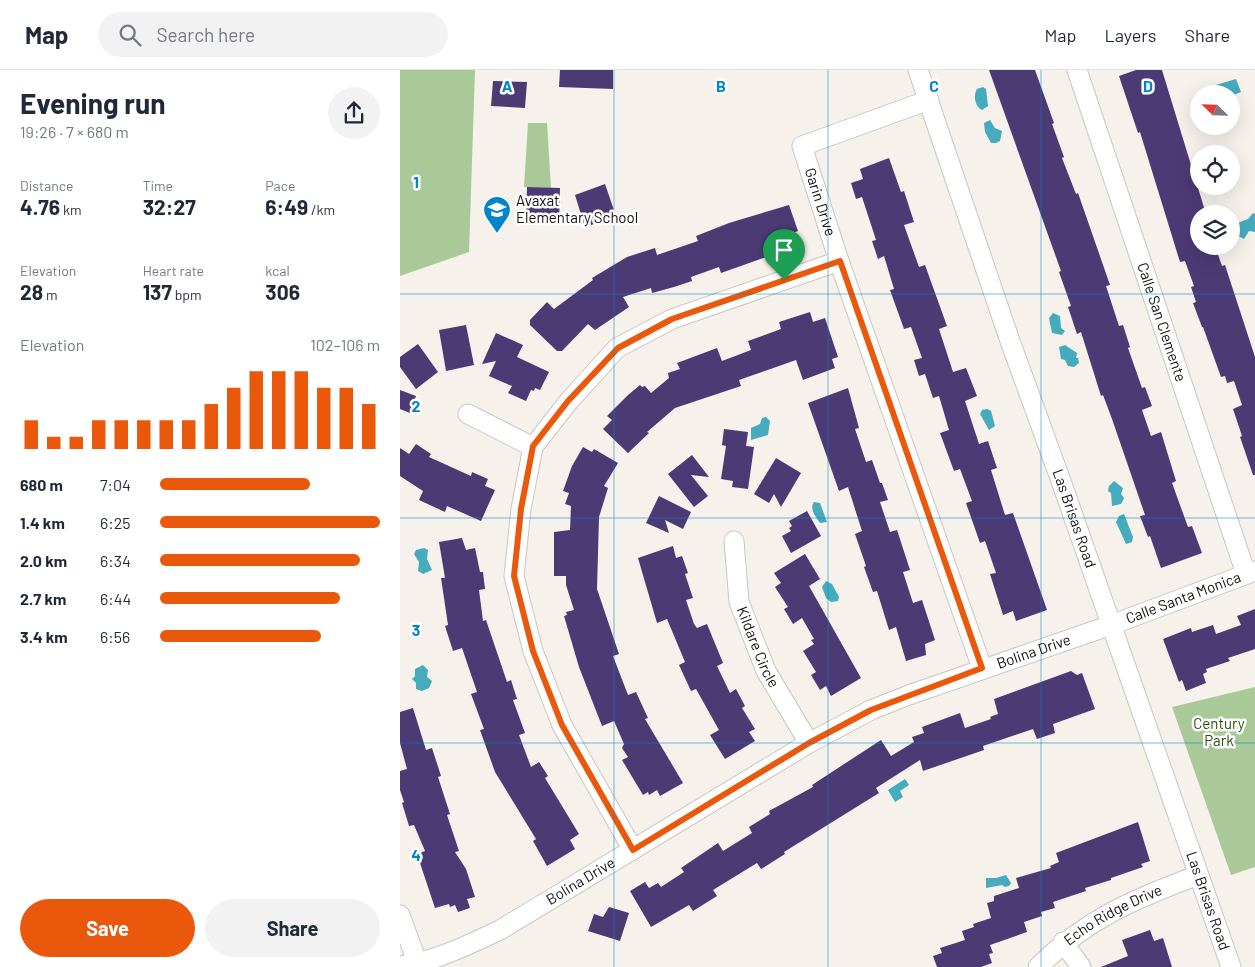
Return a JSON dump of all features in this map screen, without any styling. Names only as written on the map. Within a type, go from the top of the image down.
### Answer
[{"type":"street","name":"Las Brisas Road","points":[[918,70],[1010,341],[1062,481],[1231,967]]},
{"type":"street","name":"Calle San Clemente","points":[[1077,70],[1250,573]]},
{"type":"street","name":"Garin Drive","points":[[928,100],[802,146],[840,261],[982,668]]},
{"type":"street","points":[[633,850],[562,725],[533,651],[514,576],[521,509],[533,446],[568,401],[618,348],[672,319],[840,261]]},
{"type":"street","points":[[468,414],[533,446]]},
{"type":"street","name":"Kildare Circle","points":[[734,541],[739,602],[766,670],[809,743]]},
{"type":"street","name":"Calle Santa Monica","points":[[1111,625],[1250,573]]},
{"type":"street","name":"Bolina Drive","points":[[412,965],[458,950],[500,930],[809,743],[871,710],[982,668],[1111,625]]},
{"type":"street","name":"Echo Ridge Drive","points":[[1038,967],[1063,942],[1112,911],[1198,875]]},
{"type":"street","points":[[400,914],[412,965]]},
{"type":"street","points":[[1063,942],[1081,967]]},
{"type":"green space","points":[[400,70],[475,70],[469,252],[400,276]]},
{"type":"green space","points":[[528,123],[547,123],[551,188],[524,187]]},
{"type":"green space","name":"Century Park","points":[[1255,687],[1255,867],[1231,875],[1172,707]]},
{"type":"water","points":[[1236,79],[1238,85],[1216,85]]},
{"type":"water","points":[[983,87],[986,89],[988,106],[982,110],[976,103],[975,98],[977,89]]},
{"type":"water","points":[[990,120],[995,128],[1002,131],[1000,141],[996,143],[991,143],[985,132],[984,123]]},
{"type":"water","points":[[1253,213],[1255,214],[1255,232],[1249,231],[1244,239],[1240,237],[1240,222],[1248,219]]},
{"type":"water","points":[[1053,313],[1060,316],[1061,328],[1065,331],[1062,335],[1052,333],[1049,318]]},
{"type":"water","points":[[1065,345],[1077,353],[1076,358],[1078,358],[1079,363],[1074,367],[1068,366],[1065,360],[1061,359],[1059,347]]},
{"type":"water","points":[[987,409],[991,411],[995,426],[989,430],[980,414],[982,410]]},
{"type":"water","points":[[766,417],[770,421],[768,435],[751,440],[751,428],[760,424],[762,418]]},
{"type":"water","points":[[1114,481],[1123,488],[1121,494],[1124,498],[1121,504],[1112,506],[1111,493],[1108,491],[1109,486]]},
{"type":"water","points":[[814,502],[820,503],[827,522],[820,523],[812,507]]},
{"type":"water","points":[[1124,514],[1133,537],[1132,542],[1126,544],[1116,522],[1119,516]]},
{"type":"water","points":[[424,548],[428,550],[427,559],[432,570],[423,574],[418,571],[419,562],[414,554],[416,550]]},
{"type":"water","points":[[826,581],[832,584],[839,597],[838,601],[831,602],[826,598],[822,587]]},
{"type":"water","points":[[423,665],[428,670],[427,677],[432,681],[429,688],[422,691],[416,689],[416,683],[412,679],[415,676],[415,669]]},
{"type":"water","points":[[905,779],[909,785],[900,791],[903,797],[895,802],[888,790]]},
{"type":"water","points":[[1006,875],[1011,883],[1009,886],[1005,887],[1002,885],[986,888],[986,878]]},
{"type":"building","points":[[560,70],[613,70],[613,89],[559,87]]},
{"type":"building","points":[[989,70],[1035,70],[1054,123],[1052,124],[1064,157],[1062,158],[1076,194],[1078,193],[1110,285],[1106,286],[1119,326],[1123,325],[1130,347],[1128,348],[1142,388],[1145,387],[1152,406],[1142,410],[1151,436],[1161,432],[1176,481],[1172,483],[1188,527],[1192,526],[1202,553],[1161,568],[1150,536],[1148,537],[1140,516],[1145,515],[1112,419],[1103,395],[1101,396],[1081,332],[1077,334],[1068,307],[1071,306],[1059,272],[1061,271]]},
{"type":"building","points":[[1136,70],[1162,70],[1190,162],[1190,195],[1200,195],[1203,205],[1190,205],[1190,255],[1218,255],[1222,266],[1225,265],[1255,357],[1255,475],[1253,475],[1240,437],[1242,436],[1233,409],[1242,405],[1234,381],[1227,383],[1225,376],[1221,377],[1202,327],[1193,303],[1196,302],[1191,287],[1194,286],[1185,261],[1180,262],[1140,132],[1138,133],[1119,76]]},
{"type":"building","points":[[493,81],[527,82],[525,108],[491,106]]},
{"type":"building","points":[[889,158],[901,192],[904,191],[914,222],[904,225],[919,267],[925,265],[947,326],[939,329],[953,372],[966,368],[977,396],[965,401],[979,444],[988,441],[997,468],[991,470],[1005,515],[1013,513],[1047,610],[1016,621],[1013,611],[1003,615],[990,574],[996,573],[985,541],[980,543],[966,503],[972,501],[960,469],[954,471],[940,433],[949,430],[939,396],[933,398],[925,374],[919,376],[914,360],[922,358],[911,327],[904,329],[890,290],[894,289],[884,256],[878,259],[872,241],[876,240],[862,197],[856,199],[851,183],[863,179],[860,169]]},
{"type":"building","points":[[605,184],[616,216],[591,225],[590,222],[584,224],[575,195]]},
{"type":"building","points":[[527,187],[560,188],[559,224],[526,222]]},
{"type":"building","points":[[789,205],[798,231],[791,234],[794,243],[791,244],[792,248],[721,273],[719,267],[691,277],[692,281],[674,287],[652,293],[651,288],[623,297],[629,307],[595,330],[588,324],[562,351],[557,351],[530,325],[530,320],[547,302],[554,309],[593,280],[592,278],[627,257],[655,248],[657,255],[698,241],[696,236],[729,223]]},
{"type":"building","points":[[810,312],[813,322],[825,318],[838,357],[832,359],[835,368],[803,380],[796,360],[739,380],[741,386],[675,408],[647,432],[649,433],[628,453],[603,429],[612,420],[607,416],[628,395],[640,385],[642,387],[645,386],[651,393],[669,378],[668,373],[680,369],[677,363],[717,348],[722,361],[751,350],[748,341],[781,329],[779,322]]},
{"type":"building","points":[[466,325],[474,365],[446,371],[439,330]]},
{"type":"building","points":[[496,333],[523,345],[517,357],[549,372],[540,390],[535,388],[534,391],[531,390],[526,401],[508,393],[512,386],[489,376],[496,361],[482,364]]},
{"type":"building","points":[[418,344],[438,372],[416,389],[400,367],[400,357]]},
{"type":"building","points":[[848,388],[859,428],[855,429],[866,462],[872,460],[880,483],[882,483],[888,500],[880,502],[890,532],[897,530],[910,570],[903,572],[913,603],[922,600],[935,640],[925,644],[926,655],[906,661],[896,627],[889,630],[877,591],[873,592],[864,567],[866,566],[855,534],[862,531],[848,487],[839,491],[808,403]]},
{"type":"building","points":[[400,390],[416,396],[410,413],[400,409]]},
{"type":"building","points":[[724,429],[748,432],[746,446],[754,447],[748,489],[732,487],[733,481],[721,479],[726,446],[722,445]]},
{"type":"building","points":[[416,444],[431,454],[429,457],[471,476],[472,472],[488,479],[485,486],[495,490],[481,521],[447,506],[445,512],[419,500],[423,491],[400,476],[400,448],[409,454]]},
{"type":"building","points":[[583,447],[592,452],[594,449],[618,463],[604,486],[608,488],[599,517],[597,589],[619,654],[613,656],[628,695],[636,692],[648,718],[645,719],[683,783],[660,796],[657,790],[649,795],[648,792],[643,795],[622,760],[628,757],[622,748],[624,744],[614,721],[602,726],[579,667],[564,616],[567,615],[566,612],[574,610],[566,585],[566,576],[554,576],[554,532],[570,530],[571,506],[565,504],[569,493],[563,491],[572,466]]},
{"type":"building","points":[[692,455],[709,477],[691,475],[708,496],[694,507],[668,474]]},
{"type":"building","points":[[776,458],[801,473],[781,507],[774,494],[769,503],[754,494]]},
{"type":"building","points":[[659,496],[691,512],[683,529],[665,520],[669,533],[646,523]]},
{"type":"building","points":[[807,511],[821,536],[791,553],[782,536],[791,531],[789,528],[792,526],[789,521]]},
{"type":"building","points":[[462,538],[466,550],[475,548],[480,572],[483,572],[485,589],[479,590],[483,621],[486,620],[507,682],[511,680],[517,699],[513,700],[525,733],[519,735],[531,767],[539,762],[548,776],[545,778],[579,834],[570,840],[575,849],[547,866],[533,841],[536,839],[495,772],[480,730],[484,729],[471,694],[477,692],[462,648],[453,651],[445,626],[448,625],[441,578],[445,578],[439,542]]},
{"type":"building","points":[[673,546],[676,558],[682,556],[688,573],[685,574],[693,598],[686,600],[694,624],[697,628],[707,624],[723,663],[717,666],[730,693],[736,689],[745,706],[742,708],[755,729],[749,732],[755,741],[725,759],[710,735],[719,730],[696,689],[691,691],[679,665],[685,662],[667,619],[657,623],[638,558]]},
{"type":"building","points":[[805,554],[820,579],[809,586],[861,678],[831,696],[826,686],[820,690],[811,675],[816,672],[803,651],[814,644],[811,640],[814,639],[802,618],[793,624],[784,609],[788,607],[775,587],[781,583],[774,573]]},
{"type":"building","points":[[1255,609],[1255,649],[1228,658],[1230,661],[1206,669],[1207,672],[1203,674],[1206,683],[1186,691],[1182,680],[1179,682],[1163,639],[1191,628],[1192,632],[1213,625],[1216,634],[1241,625],[1237,616]]},
{"type":"building","points":[[1071,671],[1077,675],[1082,673],[1095,709],[1053,724],[1055,733],[1037,739],[1033,729],[983,746],[984,750],[923,771],[920,760],[876,788],[879,793],[784,852],[785,854],[761,869],[757,863],[713,890],[717,896],[693,911],[689,905],[651,927],[630,891],[645,882],[649,888],[658,883],[661,887],[684,872],[681,868],[718,843],[723,851],[752,833],[749,827],[770,814],[769,811],[813,787],[812,785],[881,740],[891,756],[914,742],[912,737],[924,733],[922,727],[960,713],[965,728],[991,719],[990,717],[998,714],[994,699]]},
{"type":"building","points":[[413,708],[426,750],[432,748],[441,776],[438,777],[450,814],[447,815],[459,851],[455,852],[466,869],[475,897],[467,899],[470,908],[458,912],[455,905],[450,907],[449,904],[435,908],[417,854],[425,851],[414,825],[409,826],[402,803],[404,802],[400,790],[400,771],[407,769],[400,743],[400,712]]},
{"type":"building","points":[[1138,822],[1150,861],[1141,864],[1143,867],[1085,888],[1086,891],[1053,902],[1055,908],[1041,912],[1042,916],[1024,922],[1027,932],[990,945],[993,953],[989,954],[992,963],[981,967],[937,967],[933,956],[942,953],[940,948],[965,940],[962,931],[974,927],[973,924],[991,918],[987,903],[994,901],[994,896],[1019,888],[1016,878],[1051,868],[1050,866],[1059,862],[1056,853]]},
{"type":"building","points":[[609,907],[629,913],[620,941],[588,931],[594,914],[603,917]]},
{"type":"building","points":[[1150,930],[1154,941],[1163,938],[1172,967],[1101,967],[1128,956],[1122,940]]},
{"type":"place","name":"Avaxat Elementary School","points":[[497,234]]},
{"type":"route","points":[[840,261],[982,668],[871,710],[809,743],[633,850],[562,725],[533,651],[514,576],[521,509],[533,446],[568,401],[618,348],[672,319],[784,280],[840,261]]}]
